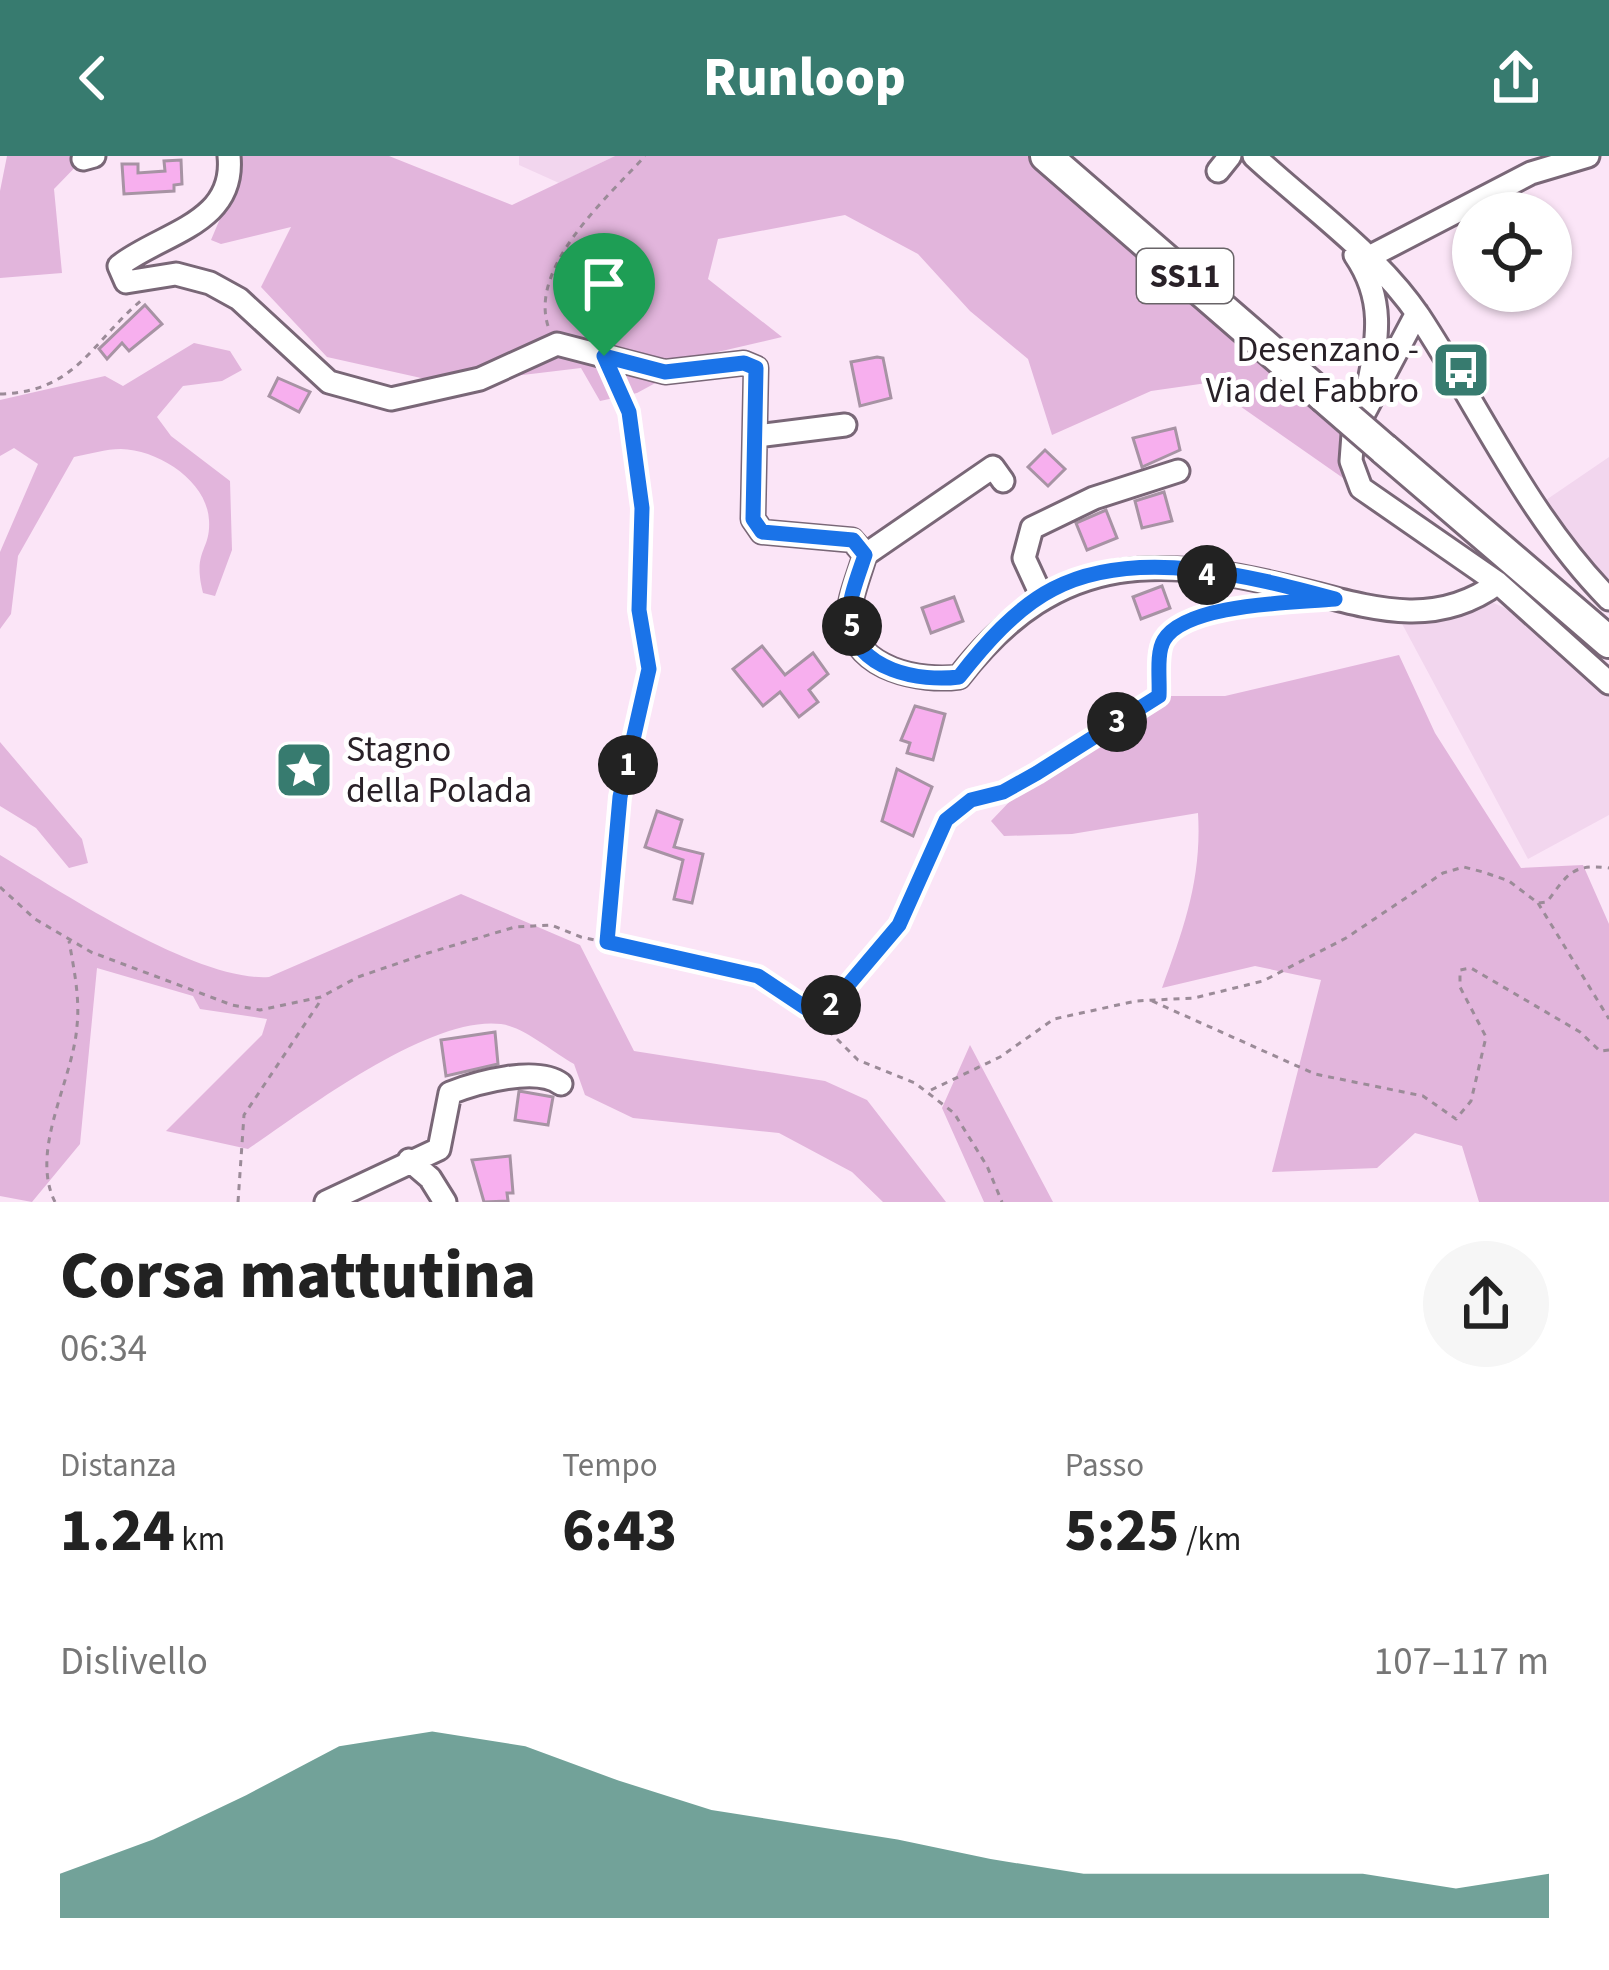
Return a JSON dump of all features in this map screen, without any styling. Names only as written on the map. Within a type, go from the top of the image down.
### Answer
[{"type":"highway","name":"SS11","points":[[1046,156],[1609,642]]},
{"type":"street","points":[[229,156],[227,188],[210,212],[119,266],[126,282],[176,274],[210,284],[239,298],[329,382],[391,398],[506,370],[557,344],[665,372],[744,363],[756,368],[753,519],[762,532],[853,540],[865,555]]},
{"type":"street","points":[[1254,156],[1369,257],[1417,313],[1558,538],[1609,599]]},
{"type":"street","points":[[1369,257],[1531,172],[1588,156]]},
{"type":"street","points":[[1341,236],[1374,292],[1378,338],[1351,446],[1361,488],[1498,583],[1609,683]]},
{"type":"street","points":[[1378,338],[1417,313]]},
{"type":"street","points":[[1365,404],[1417,313]]},
{"type":"street","points":[[1394,359],[1444,358]]},
{"type":"street","points":[[757,436],[845,425]]},
{"type":"street","points":[[1003,482],[993,467],[865,555],[849,620],[861,646],[896,674],[929,681],[959,677],[981,648],[1054,588],[1125,567],[1242,580],[1395,614],[1452,603],[1498,583]]},
{"type":"street","points":[[1042,597],[1024,558],[1032,528],[1094,497],[1178,471]]},
{"type":"street","points":[[1452,603],[1469,562]]},
{"type":"street","points":[[326,1202],[439,1149],[450,1093],[530,1072],[548,1073],[561,1084]]},
{"type":"street","points":[[409,1160],[430,1178],[445,1202]]},
{"type":"path","points":[[557,344],[545,320],[549,279],[576,237],[645,156]]},
{"type":"path","points":[[0,394],[36,393],[80,366],[111,325],[154,293]]},
{"type":"path","points":[[604,356],[629,412],[642,508],[639,610],[649,669],[620,797],[607,942]]},
{"type":"path","points":[[806,1008],[832,1004],[899,925],[946,820],[971,800],[1003,792],[1037,773],[1159,696],[1161,643],[1179,622],[1293,603]]},
{"type":"path","points":[[1538,903],[1546,902],[1564,874],[1583,865],[1609,868]]},
{"type":"path","points":[[930,1091],[1000,1057],[1054,1019],[1151,1000],[1194,998],[1263,980],[1346,938],[1443,873],[1464,867],[1509,881],[1538,903],[1609,1019]]},
{"type":"path","points":[[0,887],[69,941],[232,1005],[260,1010],[321,997],[358,977],[514,927],[551,925],[758,976],[806,1008],[858,1060],[930,1091],[954,1113],[987,1166],[1002,1202]]},
{"type":"path","points":[[56,1202],[47,1184],[49,1147],[77,1026],[69,941]]},
{"type":"path","points":[[1151,1000],[1315,1074],[1423,1096],[1456,1119],[1471,1101],[1486,1036],[1460,987],[1460,970],[1472,968],[1566,1023],[1600,1051],[1609,1050]]},
{"type":"path","points":[[238,1202],[244,1115],[320,1006],[321,997]]},
{"type":"shaded area","points":[[7,156],[86,156],[54,189],[62,273],[0,278],[0,191]]},
{"type":"shaded area","points":[[239,156],[389,156],[512,205],[615,156],[1035,156],[1341,425],[1343,478],[1207,383],[1151,391],[1052,435],[1028,359],[970,311],[918,254],[845,215],[718,239],[708,279],[782,337],[709,354],[637,393],[600,401],[581,368],[448,384],[327,357],[261,287],[291,227],[221,244],[211,240],[241,169]]},
{"type":"shaded area","points":[[519,156],[615,156],[559,183],[519,165]]},
{"type":"shaded area","points":[[194,343],[230,351],[242,370],[222,381],[183,386],[157,417],[171,436],[230,481],[232,550],[215,596],[203,593],[200,579],[209,520],[200,493],[178,470],[150,455],[103,451],[74,457],[18,556],[11,614],[0,629],[0,552],[38,464],[14,448],[0,456],[0,400],[105,376],[123,386]]},
{"type":"shaded area","points":[[1609,457],[1609,586],[1546,500]]},
{"type":"shaded area","points":[[1487,600],[1549,628],[1609,695],[1609,815],[1528,859],[1400,620]]},
{"type":"shaded area","points":[[1399,655],[1435,733],[1521,868],[1583,865],[1609,924],[1609,1202],[1479,1202],[1462,1146],[1415,1133],[1377,1168],[1272,1172],[1321,980],[1255,966],[1162,988],[1194,881],[1198,813],[1072,834],[1004,836],[991,821],[1037,773],[1159,696],[1225,696]]},
{"type":"shaded area","points":[[0,742],[82,839],[88,863],[69,868],[36,828],[0,806]]},
{"type":"shaded area","points":[[0,855],[169,951],[240,975],[269,977],[461,894],[580,945],[634,1051],[825,1081],[867,1100],[946,1202],[883,1202],[852,1172],[779,1133],[633,1118],[585,1095],[574,1064],[529,1035],[501,1024],[472,1025],[405,1049],[248,1149],[166,1131],[262,1035],[267,1019],[200,1009],[193,996],[97,968],[80,1144],[32,1202],[0,1196]]},
{"type":"shaded area","points":[[970,1045],[1053,1202],[984,1202],[942,1108]]},
{"type":"building","points":[[181,160],[182,184],[174,185],[174,191],[124,194],[122,164],[138,164],[138,173],[165,171],[164,161]]},
{"type":"building","points":[[145,305],[162,324],[129,351],[122,343],[107,359],[99,349]]},
{"type":"building","points":[[883,358],[891,398],[860,406],[851,362]]},
{"type":"building","points":[[278,378],[310,392],[299,412],[269,396]]},
{"type":"building","points":[[1175,428],[1180,450],[1142,467],[1133,438]]},
{"type":"building","points":[[1045,450],[1065,469],[1048,486],[1028,467]]},
{"type":"building","points":[[1164,492],[1172,521],[1142,528],[1135,501]]},
{"type":"building","points":[[1106,510],[1117,538],[1087,550],[1076,523]]},
{"type":"building","points":[[1162,586],[1170,608],[1141,619],[1133,597]]},
{"type":"building","points":[[954,597],[963,621],[931,633],[922,608]]},
{"type":"building","points":[[762,646],[785,675],[813,653],[828,674],[809,690],[818,702],[799,717],[780,692],[763,706],[733,669]]},
{"type":"building","points":[[915,706],[945,714],[933,760],[907,753],[910,743],[901,740]]},
{"type":"building","points":[[897,769],[932,787],[913,836],[882,821]]},
{"type":"building","points":[[657,811],[682,820],[674,847],[703,854],[692,903],[674,899],[683,860],[645,847]]},
{"type":"building","points":[[495,1032],[498,1064],[446,1076],[441,1040]]},
{"type":"building","points":[[519,1091],[553,1097],[548,1125],[515,1120]]},
{"type":"building","points":[[510,1156],[513,1193],[507,1193],[508,1201],[484,1202],[472,1160]]},
{"type":"place","name":"Desenzano - Via del Fabbro","points":[[1461,370]]},
{"type":"place","name":"Stagno della Polada","points":[[304,770]]},
{"type":"route","points":[[604,356],[665,372],[744,363],[756,368],[753,519],[762,532],[853,540],[865,555],[849,620],[861,646],[896,674],[929,681],[959,677],[981,648],[1054,588],[1125,567],[1184,571],[1335,599],[1250,607],[1179,622],[1161,643],[1159,696],[1037,773],[1003,792],[971,800],[946,820],[899,925],[826,1008],[806,1008],[758,976],[607,942],[620,797],[649,669],[639,610],[642,508],[629,412],[604,356]]}]
